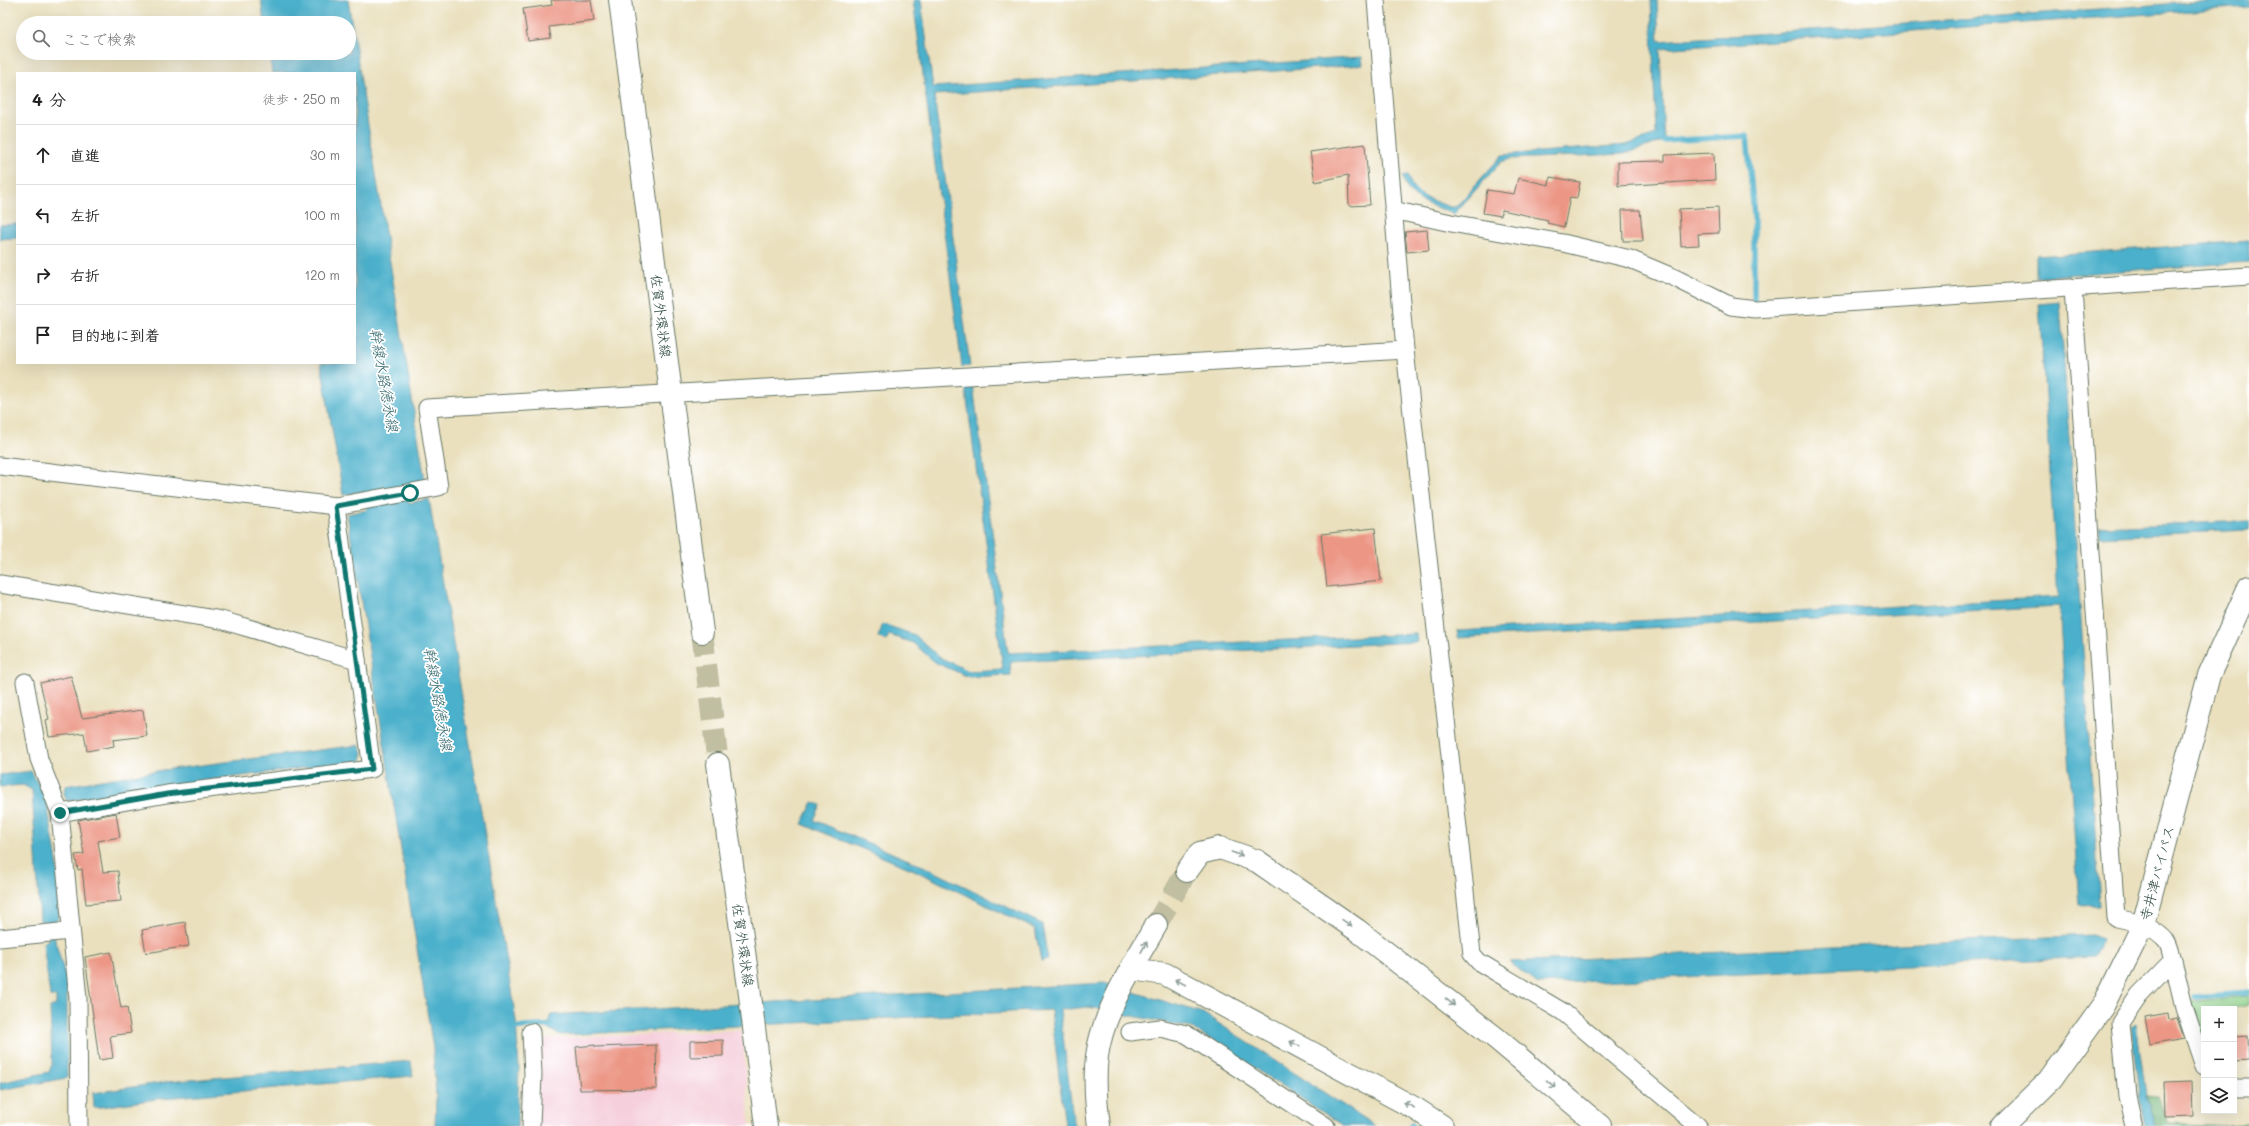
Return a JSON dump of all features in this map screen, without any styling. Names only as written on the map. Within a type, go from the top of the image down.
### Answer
[{"type":"main road","name":"佐賀外環状線","points":[[620,0],[702,632]]},
{"type":"main road","name":"寺井津バイパス","points":[[2003,1126],[2050,1080],[2103,1006],[2143,925],[2209,675],[2249,588]]},
{"type":"main road","name":"佐賀外環状線","points":[[718,764],[749,987],[766,1126]]},
{"type":"main road","points":[[1187,871],[1200,852],[1220,848],[1258,861],[1357,930],[1498,1039],[1600,1126]]},
{"type":"main road","points":[[1099,1126],[1095,1084],[1097,1055],[1104,1028],[1132,969],[1156,925]]},
{"type":"main road","points":[[1132,969],[1165,974],[1416,1109],[1442,1126]]},
{"type":"street","points":[[1376,0],[1405,350],[1472,954],[1479,962],[1563,1012],[1698,1126]]},
{"type":"street","points":[[1393,210],[1451,223],[1563,243],[1630,260],[1675,278],[1731,306],[1755,309],[2073,289],[2249,276]]},
{"type":"street","points":[[2073,289],[2116,918],[2143,925],[2156,932],[2167,943],[2173,960],[2184,1007],[2201,1057]]},
{"type":"street","points":[[0,466],[336,506],[439,487],[427,408],[1405,350]]},
{"type":"street","points":[[60,813],[167,794],[372,769],[336,506]]},
{"type":"street","points":[[0,584],[221,620],[357,660]]},
{"type":"street","points":[[25,682],[39,759],[60,813],[57,932],[78,999],[79,1126]]},
{"type":"street","points":[[0,938],[57,932]]},
{"type":"street","points":[[2134,1126],[2127,1096],[2120,1024],[2139,995],[2173,960]]},
{"type":"street","points":[[1130,1032],[1160,1028],[1186,1034],[1326,1126]]},
{"type":"street","points":[[531,1032],[533,1074],[531,1126]]},
{"type":"street","points":[[2237,1088],[2249,1088]]},
{"type":"shaded area","points":[[742,1030],[750,1126],[535,1126],[536,1039]]},
{"type":"green space","points":[[2249,996],[2249,1004],[2237,1006],[2201,1006],[2201,1034],[2187,1002]]},
{"type":"green space","points":[[2146,1095],[2157,1096],[2168,1123],[2232,1126],[2155,1126]]},
{"type":"green space","points":[[2249,1122],[2249,1126],[2232,1126]]},
{"type":"water","points":[[261,0],[348,0],[351,16],[263,16]]},
{"type":"water","points":[[913,0],[921,0],[933,87],[1362,57],[1363,65],[934,95],[970,366],[962,367]]},
{"type":"water","points":[[1651,0],[1657,0],[1659,41],[2221,0],[2249,0],[2249,7],[1660,49],[1664,141],[1624,154],[1510,159],[1501,162],[1454,214],[1429,205],[1415,197],[1409,191],[1403,176],[1408,175],[1410,182],[1418,193],[1450,207],[1456,207],[1502,155],[1626,145],[1656,135]]},
{"type":"water","name":"幹線水路徳永線","points":[[356,50],[425,480],[405,484],[408,503],[429,499],[516,1020],[519,1066],[517,1126],[435,1126],[436,1095],[433,1048],[347,514],[367,510],[364,491],[343,495],[321,364],[356,364],[356,72],[272,72],[270,60],[356,60]]},
{"type":"water","points":[[16,224],[16,238],[0,239],[0,225]]},
{"type":"water","points":[[2249,241],[2249,262],[2036,277],[2036,256]]},
{"type":"water","points":[[2060,302],[2100,905],[2079,906],[2059,606],[1458,638],[1457,631],[2058,597],[2039,304]]},
{"type":"water","points":[[965,385],[973,385],[1008,653],[1416,634],[1417,642],[1010,662],[1011,675],[969,677],[936,663],[913,643],[889,635],[886,641],[878,637],[883,624],[915,635],[939,657],[969,671],[1003,669]]},
{"type":"water","points":[[2249,521],[2249,530],[2100,537],[2099,527]]},
{"type":"water","points":[[359,745],[363,752],[361,761],[171,785],[67,801],[64,794],[65,786],[163,770]]},
{"type":"water","points":[[31,771],[46,798],[57,861],[59,918],[53,922],[55,940],[67,981],[67,1078],[0,1090],[0,1083],[49,1072],[52,1064],[50,1007],[56,1005],[56,997],[50,996],[43,943],[48,940],[47,922],[40,921],[32,790],[23,785],[0,787],[0,775]]},
{"type":"water","points":[[813,802],[821,805],[814,820],[923,866],[1042,924],[1048,960],[1041,961],[1035,929],[914,870],[802,824]]},
{"type":"water","points":[[2092,935],[2102,939],[2094,957],[1538,984],[1509,962]]},
{"type":"water","points":[[1104,983],[1203,1013],[1375,1126],[1344,1126],[1192,1028],[1088,1007],[1060,1010],[1074,1126],[1065,1126],[1051,1010],[561,1035],[549,1029],[550,1015]]},
{"type":"water","points":[[2136,1023],[2146,1095],[2155,1126],[2145,1126],[2139,1095],[2131,1026]]},
{"type":"water","points":[[411,1061],[413,1076],[164,1098],[94,1108],[93,1093],[166,1082]]},
{"type":"building","points":[[551,0],[591,0],[594,21],[549,27],[551,38],[528,41],[523,9],[552,5]]},
{"type":"building","points":[[1365,144],[1370,205],[1349,206],[1348,175],[1315,182],[1310,152]]},
{"type":"building","points":[[1714,153],[1715,180],[1618,186],[1618,162],[1665,161],[1665,155]]},
{"type":"building","points":[[1550,177],[1580,182],[1577,198],[1570,197],[1564,227],[1547,223],[1548,220],[1502,210],[1501,216],[1483,213],[1487,190],[1514,194],[1518,178],[1549,185]]},
{"type":"building","points":[[1718,207],[1719,233],[1698,234],[1699,245],[1681,246],[1679,209]]},
{"type":"building","points":[[1622,210],[1640,210],[1643,241],[1623,241]]},
{"type":"building","points":[[1427,230],[1429,250],[1407,252],[1405,232]]},
{"type":"building","points":[[1375,528],[1381,581],[1327,587],[1321,534]]},
{"type":"building","points":[[71,676],[82,718],[143,710],[147,736],[113,740],[114,746],[87,751],[84,733],[49,737],[46,720],[49,719],[40,683]]},
{"type":"building","points":[[116,813],[120,837],[98,841],[103,872],[118,871],[121,901],[86,904],[82,869],[78,870],[75,855],[84,854],[78,820]]},
{"type":"building","points":[[185,922],[189,946],[146,953],[142,930]]},
{"type":"building","points":[[111,952],[121,1008],[127,1007],[131,1033],[110,1036],[113,1058],[99,1060],[85,957]]},
{"type":"building","points":[[2168,1013],[2169,1020],[2177,1018],[2184,1038],[2150,1044],[2145,1017]]},
{"type":"building","points":[[2248,1036],[2249,1061],[2237,1062],[2237,1037]]},
{"type":"building","points":[[723,1040],[723,1056],[690,1057],[690,1041]]},
{"type":"building","points":[[595,1045],[595,1047],[656,1045],[657,1089],[580,1090],[576,1047]]},
{"type":"building","points":[[2191,1081],[2192,1116],[2165,1117],[2164,1082]]},
{"type":"waterway","points":[[1664,141],[1747,136],[1754,216],[1754,300]]},
{"type":"waterway","points":[[2194,997],[2249,993]]},
{"type":"waterway","points":[[509,1028],[556,1025]]},
{"type":"tunnel","points":[[702,632],[718,764]]},
{"type":"tunnel","points":[[1156,925],[1187,871]]},
{"type":"route","points":[[60,813],[167,794],[372,769],[336,506],[410,493]]}]
